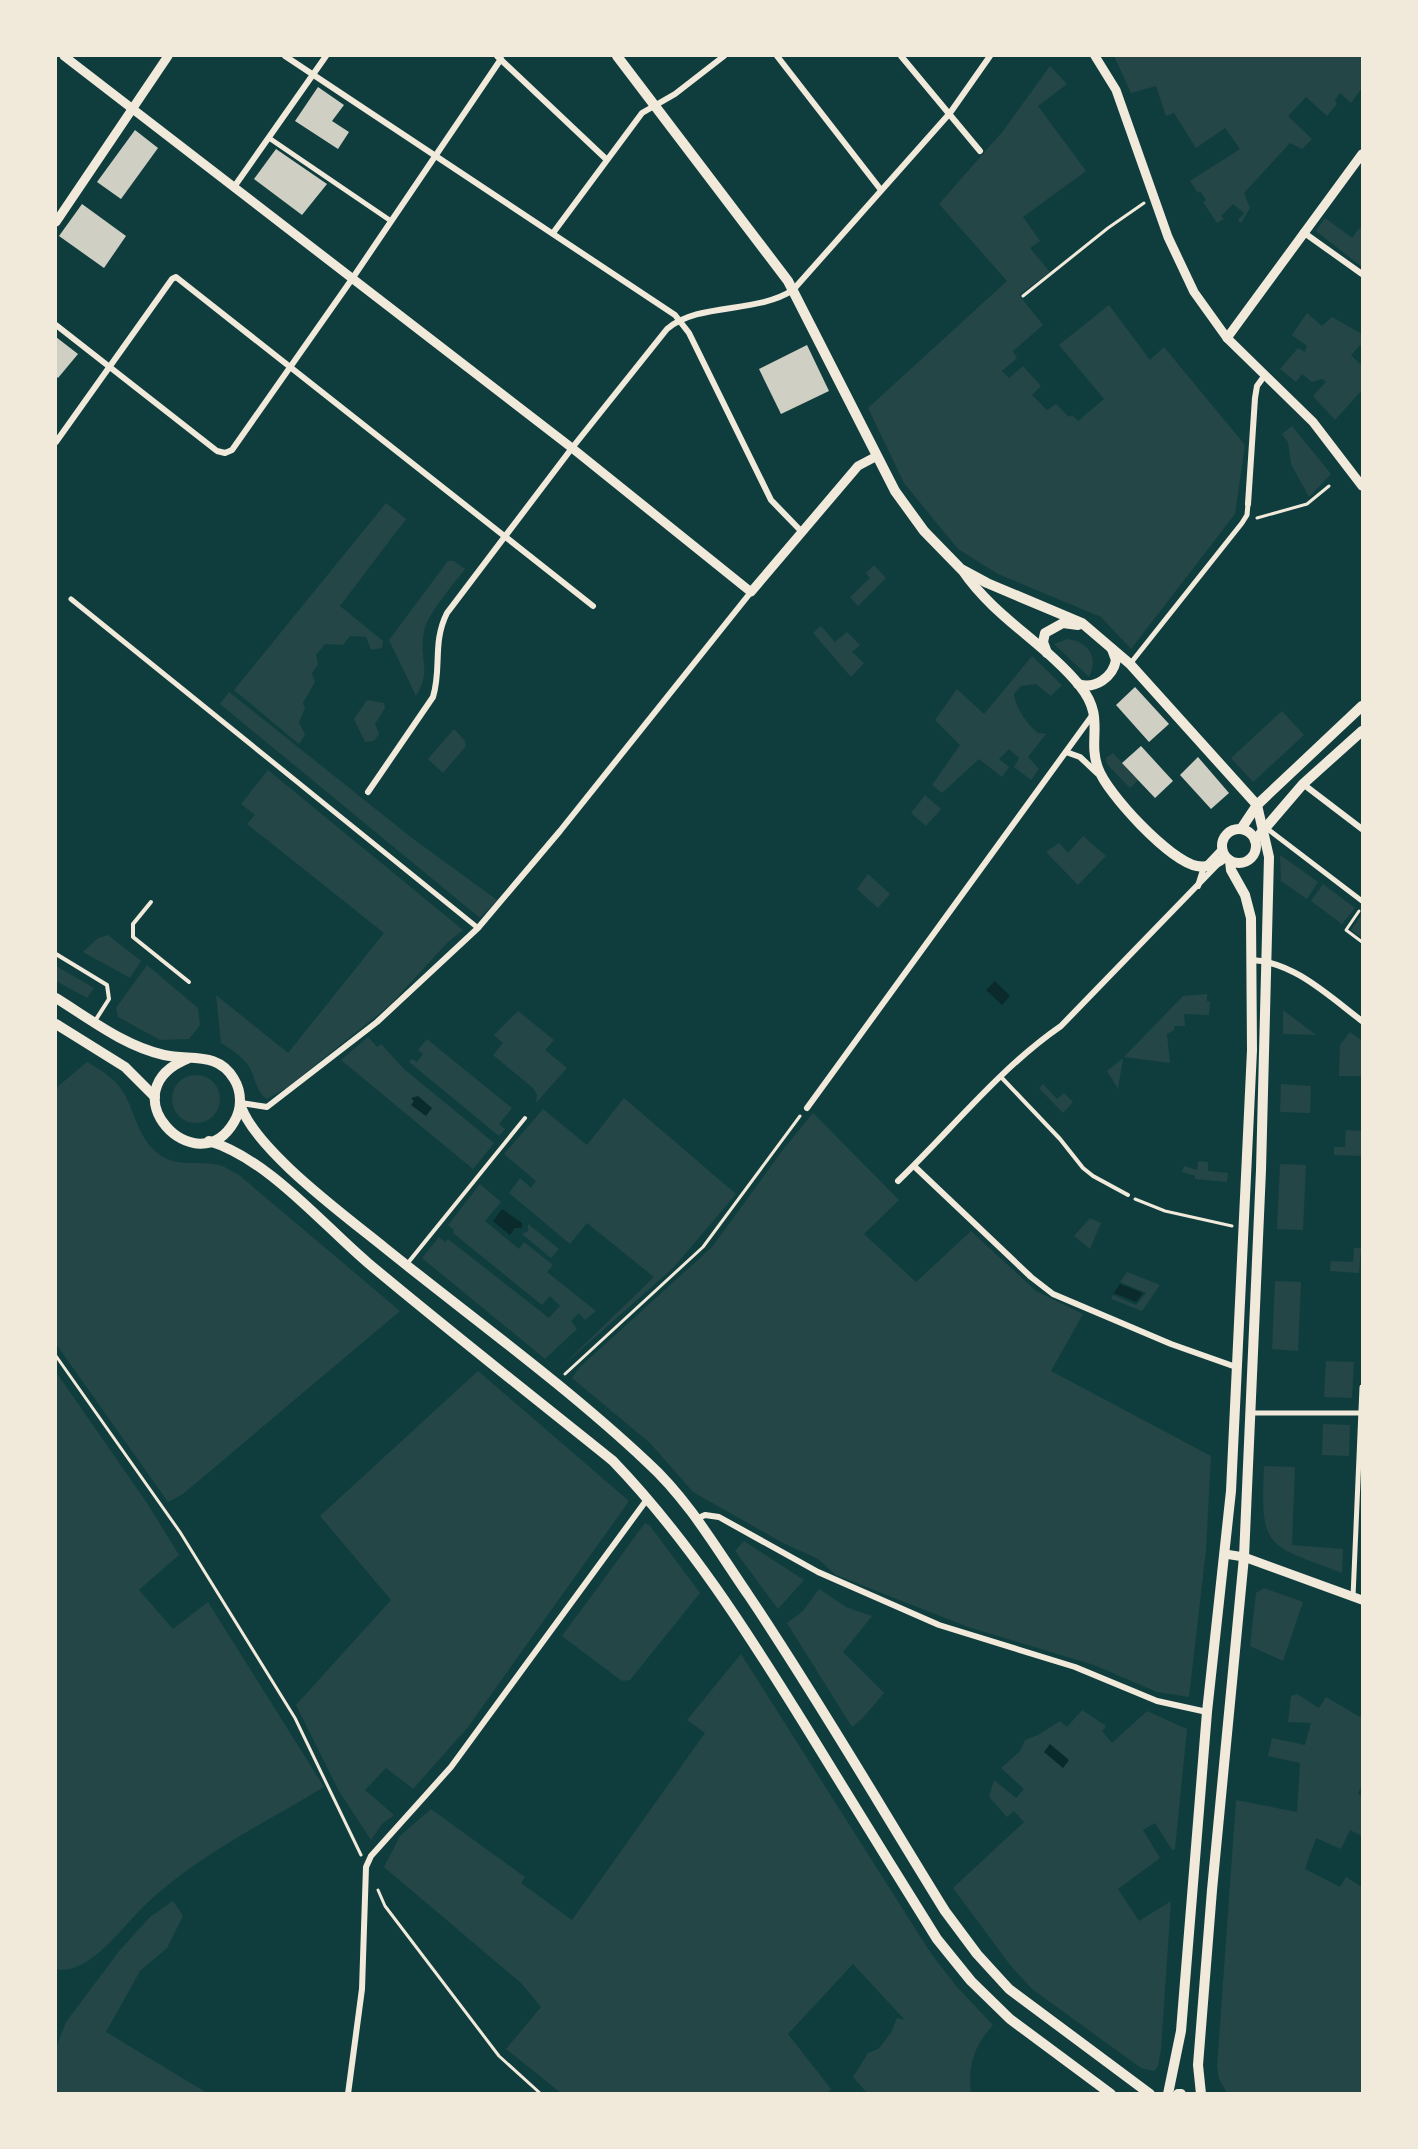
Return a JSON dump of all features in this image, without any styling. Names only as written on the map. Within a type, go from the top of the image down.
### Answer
[{"type":"main road","points":[[617,56],[793,290],[877,456],[908,511],[984,597],[1078,684],[1094,712],[1096,761],[1104,780],[1114,795],[1168,850],[1186,863],[1204,867],[1224,857]]},
{"type":"main road","points":[[961,569],[987,583],[1084,625],[1110,645],[1130,664],[1257,805],[1264,826],[1268,852],[1261,1170],[1244,1557],[1211,1901],[1198,2065],[1201,2094]]},
{"type":"main road","points":[[1051,658],[1043,642],[1046,633],[1063,623],[1084,625]]},
{"type":"main road","points":[[1078,684],[1093,685],[1111,673],[1116,660],[1110,645]]},
{"type":"main road","points":[[1168,2094],[1181,2031],[1206,1712],[1231,1491],[1252,1050],[1249,906],[1224,857],[1227,834],[1241,829],[1257,805],[1362,706]]},
{"type":"main road","points":[[1224,857],[1240,864],[1250,860],[1264,826],[1303,784],[1361,737]]},
{"type":"main road","points":[[1241,829],[1268,852]]},
{"type":"main road","points":[[56,998],[133,1045],[171,1057],[207,1058],[225,1068],[234,1078],[243,1113],[255,1130],[285,1162],[406,1265],[648,1462],[695,1519],[772,1631],[945,1911],[977,1954],[1009,1989],[1150,2094]]},
{"type":"main road","points":[[56,1024],[125,1067],[155,1097]]},
{"type":"main road","points":[[189,1058],[165,1072],[158,1084],[155,1097],[156,1110],[170,1133],[194,1143],[209,1141],[230,1128],[237,1116],[240,1102]]},
{"type":"main road","points":[[209,1141],[227,1148],[271,1177],[368,1263],[613,1461],[649,1498],[699,1563],[757,1648],[937,1939],[971,1981],[1010,2019],[1111,2094]]},
{"type":"street","points":[[64,56],[572,448],[751,592]]},
{"type":"street","points":[[56,222],[168,56]]},
{"type":"street","points":[[285,56],[554,233],[681,320],[771,500],[801,531]]},
{"type":"street","points":[[234,187],[326,56]]},
{"type":"street","points":[[554,233],[635,120],[655,104],[675,94],[724,56]]},
{"type":"street","points":[[777,56],[881,190]]},
{"type":"street","points":[[901,56],[980,150]]},
{"type":"street","points":[[368,792],[433,697],[436,683],[436,645],[447,613],[572,448],[667,329],[681,320],[767,301],[793,290],[950,113],[990,56]]},
{"type":"street","points":[[1095,56],[1116,90],[1177,259],[1200,300],[1227,338],[1313,422],[1362,486]]},
{"type":"street","points":[[56,325],[217,451],[225,453],[231,450],[352,279],[499,57],[606,159]]},
{"type":"street","points":[[269,138],[391,221]]},
{"type":"street","points":[[1227,338],[1362,154]]},
{"type":"street","points":[[1303,232],[1362,274]]},
{"type":"street","points":[[56,442],[172,279],[176,277],[593,606]]},
{"type":"street","points":[[1130,664],[1244,520],[1248,504],[1255,398],[1257,386],[1265,375]]},
{"type":"street","points":[[240,1102],[267,1107],[351,1044],[478,928],[560,831],[801,531],[858,466],[877,456]]},
{"type":"street","points":[[71,599],[478,928]]},
{"type":"street","points":[[807,1108],[1094,712]]},
{"type":"street","points":[[1066,752],[1080,757],[1104,780]]},
{"type":"street","points":[[1303,784],[1362,830]]},
{"type":"street","points":[[1264,826],[1362,901]]},
{"type":"street","points":[[1199,884],[1204,867],[1224,857]]},
{"type":"street","points":[[898,1181],[1001,1077],[1046,1035],[1061,1026],[1224,857]]},
{"type":"street","points":[[1186,863],[1197,874],[1199,884]]},
{"type":"street","points":[[1251,960],[1264,960],[1292,971],[1362,1021]]},
{"type":"street","points":[[914,1166],[1053,1294],[1171,1344],[1236,1367]]},
{"type":"street","points":[[1353,1597],[1362,1387]]},
{"type":"street","points":[[1249,1413],[1362,1413]]},
{"type":"street","points":[[348,2094],[362,1989],[366,1867],[371,1856],[451,1767],[649,1498]]},
{"type":"street","points":[[695,1519],[705,1515],[719,1517],[818,1572],[939,1625],[1075,1668],[1157,1701],[1206,1712]]},
{"type":"street","points":[[1225,1554],[1244,1557],[1362,1600]]},
{"type":"lane","points":[[151,902],[133,924],[134,937],[189,982]]},
{"type":"lane","points":[[56,954],[107,985],[109,999],[95,1022]]},
{"type":"lane","points":[[1001,1077],[1060,1138],[1083,1168],[1128,1195]]},
{"type":"lane","points":[[406,1265],[525,1118]]},
{"type":"path","points":[[1023,296],[1108,228],[1154,198]]},
{"type":"path","points":[[1244,520],[1307,504],[1329,486]]},
{"type":"path","points":[[1362,907],[1346,930],[1362,942]]},
{"type":"path","points":[[556,1385],[567,1371],[703,1247],[807,1108]]},
{"type":"path","points":[[1128,1195],[1165,1211],[1243,1227]]},
{"type":"path","points":[[56,1356],[180,1532],[295,1718],[386,1906],[499,2056],[541,2094]]},
{"type":"shaded area","points":[[1114,56],[1362,56],[1362,88],[1351,103],[1340,93],[1335,100],[1337,104],[1327,116],[1306,97],[1288,116],[1312,139],[1302,149],[1290,143],[1244,193],[1250,208],[1241,223],[1238,220],[1244,213],[1233,204],[1221,216],[1224,219],[1217,223],[1203,202],[1206,200],[1190,181],[1240,149],[1225,128],[1196,148],[1174,113],[1166,116],[1156,86],[1131,93]]},
{"type":"shaded area","points":[[1050,66],[1067,84],[1038,106],[1086,171],[1023,217],[1040,241],[1030,248],[1050,272],[1019,295],[1043,325],[1013,351],[1017,358],[1002,371],[1009,378],[1023,366],[1041,386],[1032,395],[1047,410],[1056,404],[1069,417],[1072,415],[1078,421],[1104,399],[1059,345],[1109,305],[1150,360],[1164,347],[1245,445],[1235,514],[1131,649],[1101,617],[998,574],[958,549],[904,483],[868,408],[1007,281],[939,204],[1003,131]]},
{"type":"shaded area","points":[[1325,218],[1352,238],[1360,227],[1362,229],[1362,267],[1316,231]]},
{"type":"shaded area","points":[[1307,313],[1322,326],[1332,317],[1362,334],[1362,347],[1360,345],[1351,355],[1362,366],[1362,390],[1335,420],[1313,396],[1326,382],[1322,379],[1312,382],[1302,374],[1296,382],[1280,369],[1298,348],[1305,352],[1307,346],[1292,335]]},
{"type":"shaded area","points":[[1292,426],[1331,474],[1309,497],[1291,464],[1288,442],[1282,434]]},
{"type":"shaded area","points":[[386,503],[406,519],[340,606],[383,641],[382,648],[371,650],[366,637],[350,636],[343,645],[325,644],[316,655],[318,664],[312,673],[315,682],[303,703],[305,708],[299,722],[305,735],[299,744],[234,690]]},
{"type":"shaded area","points":[[448,561],[454,561],[465,569],[441,600],[426,625],[423,641],[424,678],[416,696],[389,640]]},
{"type":"shaded area","points":[[874,565],[886,578],[858,606],[850,597],[870,578],[866,573]]},
{"type":"shaded area","points":[[821,626],[835,642],[847,632],[860,645],[852,652],[864,663],[851,677],[813,633]]},
{"type":"shaded area","points":[[1067,639],[1081,643],[1090,651],[1093,663],[1089,677],[1054,644]]},
{"type":"shaded area","points":[[1032,656],[1062,685],[1051,696],[1036,684],[1021,686],[1014,694],[1019,710],[1030,725],[1038,733],[1046,734],[1028,757],[1039,769],[1031,780],[1014,767],[1019,758],[1009,749],[999,759],[1009,767],[1002,777],[979,759],[942,793],[932,785],[960,745],[935,720],[957,689],[984,714]]},
{"type":"shaded area","points":[[229,692],[412,838],[497,900],[480,918],[220,704]]},
{"type":"shaded area","points":[[367,700],[384,703],[385,708],[375,724],[379,734],[374,741],[365,742],[354,719]]},
{"type":"shaded area","points":[[1282,711],[1304,735],[1253,782],[1231,758]]},
{"type":"shaded area","points":[[454,729],[465,741],[466,746],[443,773],[428,759]]},
{"type":"shaded area","points":[[1113,753],[1138,780],[1130,788],[1107,764],[1106,758]]},
{"type":"shaded area","points":[[268,770],[463,930],[448,942],[390,1005],[288,1087],[267,1099],[260,1093],[248,1065],[235,1052],[221,1043],[216,995],[288,1053],[384,933],[247,824],[255,815],[241,804]]},
{"type":"shaded area","points":[[925,795],[941,809],[926,826],[911,813]]},
{"type":"shaded area","points":[[1083,836],[1106,856],[1078,885],[1046,852],[1059,843],[1068,853]]},
{"type":"shaded area","points":[[1280,855],[1318,882],[1307,899],[1281,881]]},
{"type":"shaded area","points":[[868,874],[890,894],[878,908],[857,889]]},
{"type":"shaded area","points":[[1323,884],[1355,908],[1342,924],[1311,901]]},
{"type":"shaded area","points":[[1362,914],[1362,938],[1351,930]]},
{"type":"shaded area","points":[[108,935],[141,961],[130,978],[83,952],[98,938]]},
{"type":"shaded area","points":[[147,965],[198,1008],[200,1025],[189,1039],[160,1040],[118,1017],[116,1008]]},
{"type":"shaded area","points":[[56,966],[94,988],[87,998],[56,981]]},
{"type":"shaded area","points":[[995,981],[1010,996],[1002,1005],[986,990]]},
{"type":"shaded area","points":[[1207,994],[1207,1001],[1210,1002],[1209,1015],[1184,1014],[1185,1026],[1174,1026],[1174,1030],[1167,1034],[1170,1063],[1124,1057],[1183,996]]},
{"type":"shaded area","points":[[1283,1010],[1316,1035],[1283,1034]]},
{"type":"shaded area","points":[[518,1011],[554,1040],[545,1050],[567,1068],[536,1103],[537,1095],[533,1088],[493,1055],[503,1043],[494,1035]]},
{"type":"shaded area","points":[[1350,1032],[1362,1041],[1362,1076],[1339,1076],[1340,1045]]},
{"type":"shaded area","points":[[368,1037],[377,1047],[381,1044],[404,1069],[494,1143],[473,1169],[341,1060]]},
{"type":"shaded area","points":[[427,1039],[512,1108],[499,1124],[505,1129],[499,1136],[409,1062],[412,1059],[417,1062],[423,1054],[418,1050]]},
{"type":"shaded area","points":[[1123,1058],[1118,1089],[1107,1071]]},
{"type":"shaded area","points":[[87,1062],[118,1084],[147,1142],[160,1155],[173,1161],[217,1165],[239,1175],[400,1311],[183,1494],[168,1502],[56,1344],[56,1088]]},
{"type":"shaded area","points":[[196,1075],[213,1082],[220,1099],[213,1116],[196,1123],[179,1116],[172,1099],[179,1082]]},
{"type":"shaded area","points":[[1043,1084],[1057,1099],[1064,1093],[1073,1102],[1063,1113],[1039,1088]]},
{"type":"shaded area","points":[[1281,1084],[1311,1086],[1310,1113],[1280,1112]]},
{"type":"shaded area","points":[[418,1096],[432,1108],[426,1116],[411,1105],[414,1101],[411,1098]]},
{"type":"shaded area","points":[[624,1098],[736,1194],[674,1267],[558,1370],[654,1277],[587,1223],[570,1244],[509,1193],[520,1178],[531,1188],[536,1181],[504,1154],[543,1109],[587,1145]]},
{"type":"shaded area","points":[[813,1113],[899,1200],[864,1234],[916,1282],[971,1231],[1036,1291],[1083,1314],[1051,1371],[1211,1456],[1206,1550],[1189,1697],[1157,1692],[1094,1665],[968,1627],[836,1575],[818,1559],[783,1543],[693,1492],[650,1443],[572,1378],[580,1367],[712,1247],[782,1151]]},
{"type":"shaded area","points":[[1346,1130],[1362,1131],[1362,1156],[1334,1155],[1334,1147],[1345,1147]]},
{"type":"shaded area","points":[[1198,1161],[1208,1162],[1208,1171],[1228,1173],[1227,1182],[1195,1179],[1195,1176],[1182,1172],[1184,1166],[1197,1170]]},
{"type":"shaded area","points":[[1280,1164],[1306,1165],[1303,1230],[1277,1229]]},
{"type":"shaded area","points":[[480,1184],[501,1202],[485,1221],[519,1249],[524,1242],[553,1265],[547,1272],[596,1311],[585,1320],[579,1313],[571,1321],[577,1329],[545,1359],[422,1258],[439,1237],[445,1242],[448,1239],[549,1318],[560,1306],[550,1296],[542,1305],[453,1233],[454,1230],[448,1225]]},
{"type":"shaded area","points":[[502,1209],[522,1223],[522,1228],[515,1228],[510,1235],[493,1221]]},
{"type":"shaded area","points":[[1090,1218],[1101,1223],[1090,1249],[1074,1236]]},
{"type":"shaded area","points":[[528,1224],[559,1249],[551,1258],[522,1234],[528,1231]]},
{"type":"shaded area","points":[[1354,1248],[1361,1248],[1359,1273],[1330,1271],[1331,1261],[1353,1262]]},
{"type":"shaded area","points":[[1127,1272],[1160,1285],[1142,1311],[1111,1299],[1113,1295],[1136,1305],[1146,1293],[1120,1282]]},
{"type":"shaded area","points":[[1275,1281],[1301,1282],[1298,1351],[1272,1349]]},
{"type":"shaded area","points":[[1120,1284],[1143,1293],[1136,1302],[1114,1293]]},
{"type":"shaded area","points":[[1326,1361],[1354,1362],[1352,1398],[1324,1397]]},
{"type":"shaded area","points":[[478,1371],[629,1501],[468,1727],[413,1789],[386,1768],[365,1790],[394,1815],[382,1824],[371,1840],[339,1791],[296,1705],[391,1600],[320,1516]]},
{"type":"shaded area","points":[[56,1372],[147,1503],[179,1555],[139,1590],[173,1629],[208,1602],[324,1787],[185,1872],[144,1906],[92,1958],[68,1969],[56,1969]]},
{"type":"shaded area","points":[[1323,1424],[1350,1425],[1349,1456],[1322,1455]]},
{"type":"shaded area","points":[[1264,1466],[1295,1467],[1292,1545],[1343,1549],[1342,1573],[1283,1549],[1273,1540],[1267,1530],[1264,1514]]},
{"type":"shaded area","points":[[645,1523],[650,1526],[700,1593],[630,1680],[622,1681],[562,1636]]},
{"type":"shaded area","points":[[744,1541],[804,1580],[778,1609],[735,1551]]},
{"type":"shaded area","points":[[1264,1588],[1303,1602],[1283,1661],[1250,1646],[1256,1593]]},
{"type":"shaded area","points":[[819,1589],[846,1607],[872,1616],[843,1652],[884,1693],[852,1727],[787,1623],[803,1611]]},
{"type":"shaded area","points":[[741,1654],[930,1952],[956,1986],[993,2025],[981,2040],[971,2065],[971,2093],[867,2093],[853,2077],[868,2053],[878,2049],[891,2033],[897,2018],[905,2020],[853,1964],[788,2034],[831,2089],[827,2093],[561,2093],[506,2049],[541,2007],[521,1983],[384,1867],[400,1836],[431,1809],[525,1877],[521,1883],[572,1920],[705,1733],[687,1720]]},
{"type":"shaded area","points":[[1297,1694],[1319,1708],[1326,1697],[1360,1717],[1362,1714],[1362,1784],[1358,1794],[1362,1796],[1362,1836],[1350,1830],[1341,1849],[1316,1838],[1305,1869],[1340,1887],[1346,1877],[1362,1887],[1362,2093],[1227,2093],[1219,2079],[1217,2067],[1236,1800],[1297,1812],[1300,1763],[1268,1756],[1272,1738],[1305,1745],[1311,1723],[1288,1722],[1291,1696]]},
{"type":"shaded area","points":[[1082,1710],[1106,1726],[1102,1731],[1112,1743],[1147,1711],[1187,1729],[1175,1849],[1172,1850],[1155,1823],[1143,1830],[1160,1858],[1118,1889],[1139,1921],[1171,1901],[1161,2049],[1158,2066],[1154,2071],[1141,2068],[1032,1989],[1011,1966],[953,1888],[1024,1822],[1014,1811],[1007,1817],[989,1797],[994,1780],[1016,1798],[1024,1789],[1001,1768],[1020,1751],[1025,1740],[1038,1735],[1060,1721],[1067,1727]]},
{"type":"shaded area","points":[[1050,1744],[1069,1760],[1063,1768],[1044,1752]]},
{"type":"shaded area","points":[[173,1901],[183,1916],[167,1948],[140,1971],[106,2032],[207,2093],[56,2093],[56,2047],[66,2022],[120,1950],[150,1917]]},
{"type":"building","points":[[318,87],[344,105],[332,121],[349,132],[338,149],[295,121]]},
{"type":"building","points":[[135,130],[158,148],[121,199],[97,182]]},
{"type":"building","points":[[276,149],[327,184],[302,215],[254,179]]},
{"type":"building","points":[[82,204],[126,236],[104,268],[59,236]]},
{"type":"building","points":[[56,337],[78,354],[58,378],[56,376]]},
{"type":"building","points":[[807,345],[829,391],[781,414],[759,369]]},
{"type":"building","points":[[1135,687],[1169,724],[1149,742],[1116,705]]},
{"type":"building","points":[[1141,746],[1173,781],[1155,798],[1122,763]]},
{"type":"building","points":[[1198,757],[1229,793],[1211,809],[1180,775]]}]
